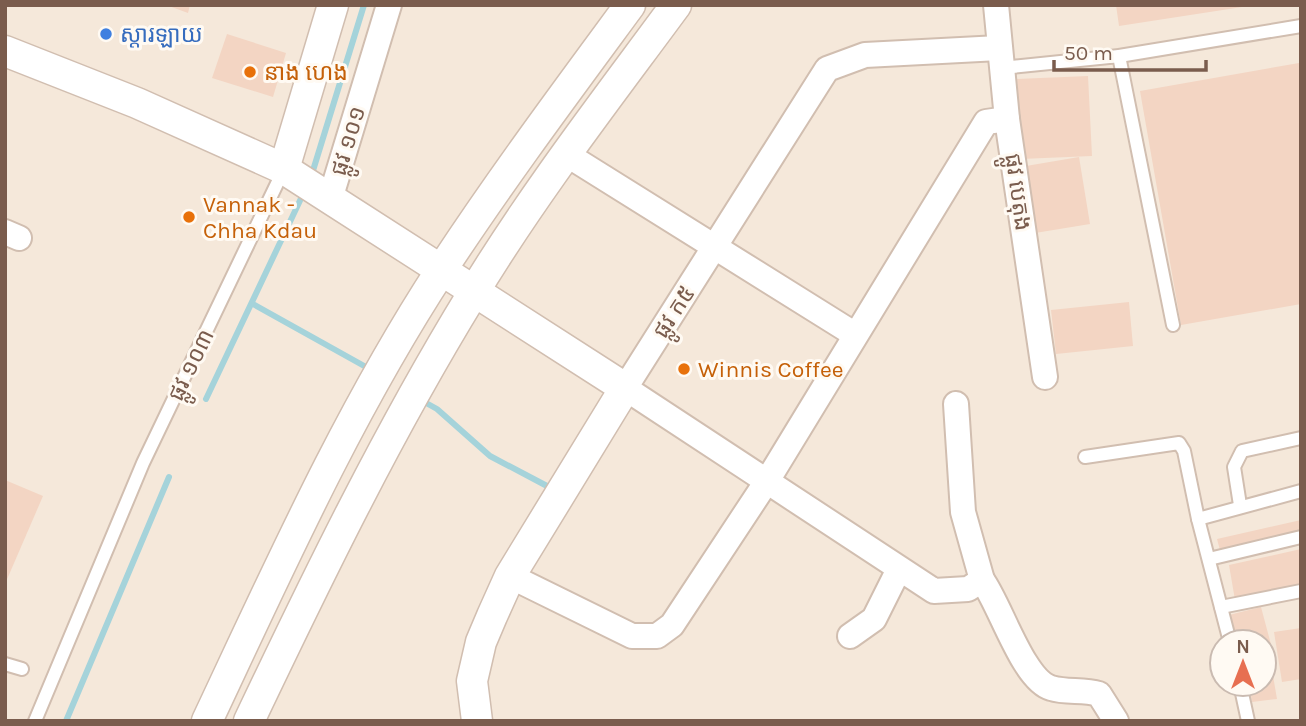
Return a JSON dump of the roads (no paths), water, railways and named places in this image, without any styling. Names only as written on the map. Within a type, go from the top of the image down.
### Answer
[{"type":"street","name":"ផ្លូវ ១០៣","points":[[307,183],[333,5]]},
{"type":"street","name":"ផ្លូវ ១០១","points":[[307,183],[389,5]]},
{"type":"street","points":[[206,721],[306,513],[369,393],[441,270],[536,132],[630,5]]},
{"type":"street","points":[[249,721],[338,535],[405,408],[474,292],[566,154],[676,5]]},
{"type":"street","name":"ផ្លូវ បេតុង","points":[[996,5],[1007,119],[1045,377]]},
{"type":"street","points":[[5,51],[137,103],[307,183],[934,591],[968,589],[982,580]]},
{"type":"street","name":"ផ្លូវ ក៥","points":[[477,721],[472,681],[481,642],[510,576],[625,388],[827,69],[865,55],[1000,58]]},
{"type":"street","points":[[510,576],[632,636],[657,636],[672,625],[766,481],[986,122],[1007,119]]},
{"type":"street","points":[[566,154],[854,334]]},
{"type":"street","points":[[956,404],[963,512],[982,580],[1025,662],[1041,682],[1050,688],[1099,694],[1116,721]]},
{"type":"street","points":[[850,636],[874,619],[899,569]]},
{"type":"lane","points":[[1000,58],[1119,57],[1301,26]]},
{"type":"lane","points":[[1119,57],[1173,325]]},
{"type":"lane","name":"ផ្លូវ ១០៣","points":[[35,721],[143,463],[307,183]]},
{"type":"lane","points":[[1240,505],[1234,467],[1242,451],[1301,438]]},
{"type":"lane","points":[[1086,457],[1179,443],[1184,451],[1198,519],[1227,628]]},
{"type":"lane","points":[[1198,519],[1240,505],[1301,491]]},
{"type":"lane","points":[[1209,559],[1301,537]]},
{"type":"lane","points":[[1222,607],[1301,591]]},
{"type":"lane","points":[[5,664],[22,669]]},
{"type":"lane","points":[[1243,698],[1248,721]]},
{"type":"waterway","points":[[311,177],[364,5]]},
{"type":"waterway","points":[[206,399],[305,190]]},
{"type":"waterway","points":[[253,304],[366,367]]},
{"type":"waterway","points":[[419,399],[437,409],[490,456],[547,486]]},
{"type":"waterway","points":[[66,721],[169,477]]},
{"type":"place","name":"ស្តារឡាយ","points":[[106,34]]},
{"type":"place","name":"នាង ហេង","points":[[250,72]]},
{"type":"place","name":"Vannak - Chha Kdau","points":[[189,217]]},
{"type":"place","name":"Winnis Coffee","points":[[684,369]]}]
